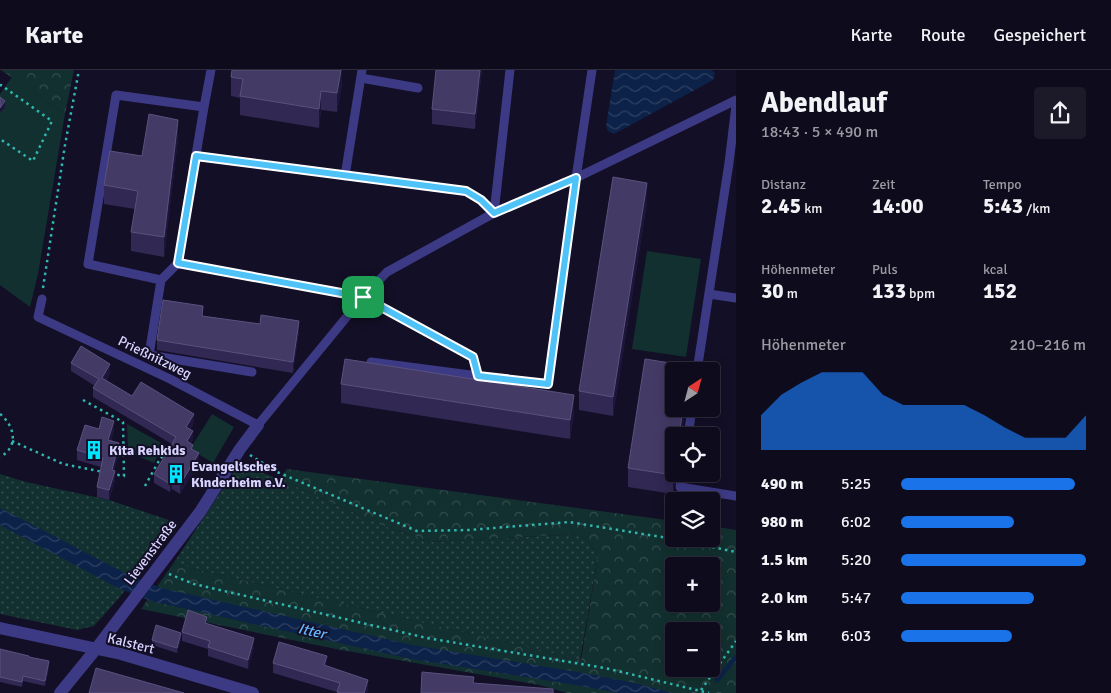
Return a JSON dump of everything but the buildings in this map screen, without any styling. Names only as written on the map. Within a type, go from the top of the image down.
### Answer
[{"type":"street","name":"Lievenstraße","points":[[60,693],[96,649],[200,512],[240,449],[258,425]]},
{"type":"street","name":"Kalstert","points":[[0,628],[121,654],[253,693]]},
{"type":"lane","points":[[211,70],[178,263],[161,280],[149,355],[252,372]]},
{"type":"lane","points":[[494,213],[510,70]]},
{"type":"lane","points":[[371,362],[548,384],[592,70]]},
{"type":"lane","points":[[346,176],[361,74],[418,88]]},
{"type":"lane","points":[[161,280],[88,264],[116,95],[204,107]]},
{"type":"lane","points":[[258,425],[363,297],[387,272],[494,213],[576,178],[736,100]]},
{"type":"lane","points":[[699,362],[709,294],[733,164],[736,104]]},
{"type":"lane","points":[[196,156],[466,191],[481,200],[494,213]]},
{"type":"lane","points":[[178,263],[363,297],[473,357],[478,376]]},
{"type":"lane","points":[[709,294],[736,298]]},
{"type":"lane","name":"Prießnitzweg","points":[[42,299],[38,317],[155,377],[258,425]]},
{"type":"lane","points":[[681,482],[680,487],[736,496]]},
{"type":"path","points":[[42,299],[79,70]]},
{"type":"path","points":[[0,86],[52,121],[33,161],[0,139]]},
{"type":"path","points":[[83,400],[123,422]]},
{"type":"path","points":[[0,414],[11,425],[13,433],[9,449],[0,457]]},
{"type":"path","points":[[12,441],[64,464],[124,476],[123,422],[127,416]]},
{"type":"path","points":[[240,449],[277,472],[417,531],[469,530],[569,522],[665,538]]},
{"type":"path","points":[[144,486],[161,457],[170,462]]},
{"type":"path","points":[[712,547],[736,552]]},
{"type":"path","points":[[166,572],[194,584],[427,638],[606,668],[709,693]]},
{"type":"path","points":[[701,690],[736,641]]},
{"type":"green space","points":[[1,70],[74,70],[65,114]]},
{"type":"green space","points":[[12,77],[65,114],[38,274],[30,307],[0,285],[0,94]]},
{"type":"green space","points":[[647,251],[701,259],[686,357],[632,349]]},
{"type":"green space","points":[[212,414],[234,427],[213,463],[190,449]]},
{"type":"green space","points":[[127,424],[163,444],[154,463],[128,452]]},
{"type":"green space","points":[[239,464],[279,479],[379,524],[431,542],[578,534],[588,542],[598,556],[580,660],[173,564]]},
{"type":"green space","points":[[287,469],[665,520],[665,547],[720,547],[720,527],[736,530],[736,693],[567,693],[539,685],[336,649],[141,609],[173,564],[581,660],[598,556],[588,542],[578,534],[431,542],[379,524],[279,479]]},
{"type":"green space","points":[[0,474],[26,482],[109,500],[178,523],[119,598],[94,626],[77,630],[0,614]]},
{"type":"water","points":[[615,70],[712,70],[715,73],[713,80],[614,134],[608,131],[606,126]]},
{"type":"water","name":"Itter","points":[[0,508],[127,574],[161,588],[412,645],[578,672],[635,683],[672,693],[618,693],[411,659],[151,601],[118,588],[0,525]]},
{"type":"waterway","points":[[717,680],[736,657]]},
{"type":"place","name":"Kita Rehkids","points":[[94,450]]},
{"type":"place","name":"Evangelisches Kinderheim e.V.","points":[[176,474]]},
{"type":"route","points":[[196,156],[466,191],[481,200],[494,213],[576,178],[548,384],[478,376],[473,357],[363,297],[178,263],[196,156]]}]
